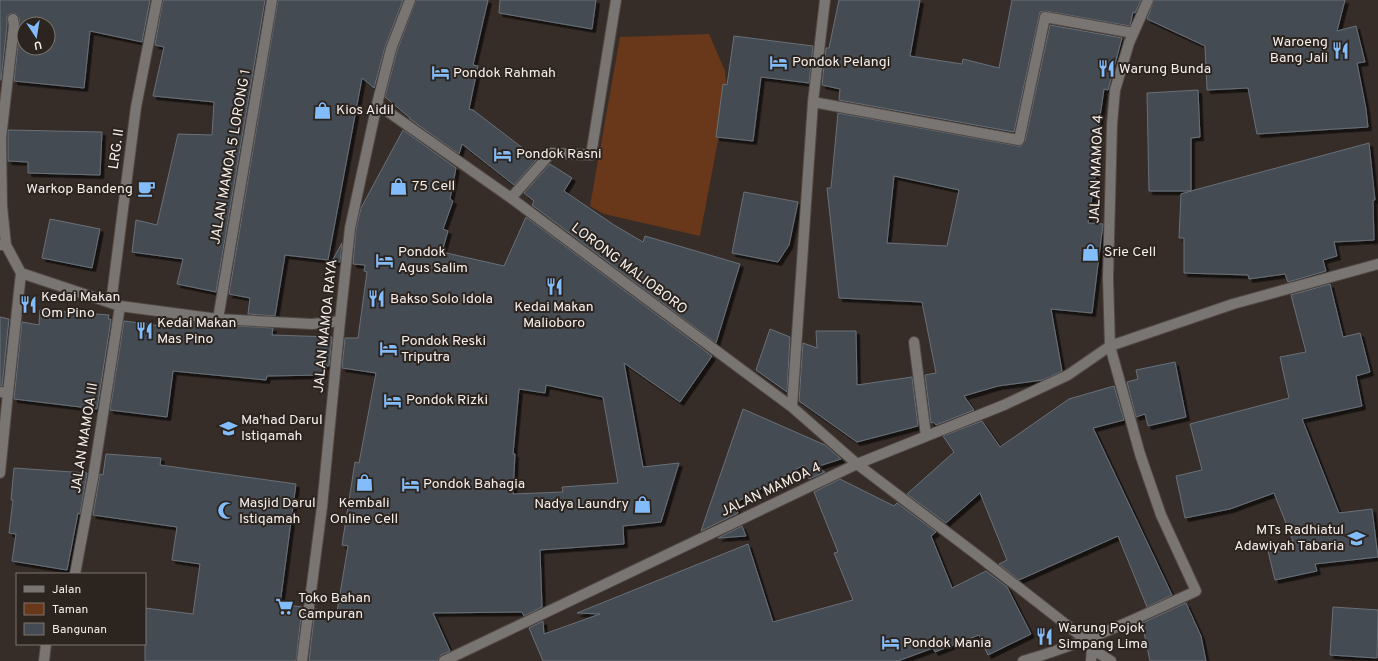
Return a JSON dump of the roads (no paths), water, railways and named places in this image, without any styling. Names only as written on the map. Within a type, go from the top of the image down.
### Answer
[{"type":"street","name":"LRG. II","points":[[115,305],[136,107],[157,0]]},
{"type":"street","name":"JALAN MAMOA 5 LORONG 1","points":[[218,319],[272,0]]},
{"type":"street","name":"JALAN MAMOA RAYA","points":[[302,661],[322,507],[350,228],[377,104],[391,49],[410,0]]},
{"type":"street","points":[[512,198],[551,154],[591,156],[616,0]]},
{"type":"street","points":[[792,407],[813,102],[825,0]]},
{"type":"street","name":"JALAN MAMOA 4","points":[[1110,346],[1108,278],[1112,124],[1115,90],[1133,33],[1148,0]]},
{"type":"street","points":[[813,102],[1019,140],[1045,18],[1133,33]]},
{"type":"street","points":[[13,19],[14,25],[2,138],[3,245],[21,272],[115,305],[218,319],[312,324],[340,320]]},
{"type":"street","name":"LORONG MALIOBORO","points":[[377,104],[512,198],[792,407],[858,464],[1086,640],[1092,649]]},
{"type":"street","name":"JALAN MAMOA 4","points":[[444,661],[858,464],[1004,405],[1068,375],[1110,346],[1233,304],[1378,264]]},
{"type":"street","points":[[0,473],[4,392],[21,272]]},
{"type":"street","name":"JALAN MAMOA III","points":[[75,573],[93,478],[115,305]]},
{"type":"street","points":[[914,342],[926,436]]},
{"type":"street","points":[[1023,661],[1086,640],[1196,591],[1161,515],[1140,454],[1110,346]]},
{"type":"street","points":[[44,661],[46,645]]},
{"type":"street","points":[[1091,661],[1092,649],[1111,661]]},
{"type":"place","name":"Waroeng Bang Jali","points":[[1341,50]]},
{"type":"place","name":"Pondok Pelangi","points":[[779,62]]},
{"type":"place","name":"Warung Bunda","points":[[1106,69]]},
{"type":"place","name":"Pondok Rahmah","points":[[440,73]]},
{"type":"place","name":"Kios Aidil","points":[[323,110]]},
{"type":"place","name":"Pondok Rasni","points":[[503,154]]},
{"type":"place","name":"75 Cell","points":[[399,186]]},
{"type":"place","name":"Warkop Bandeng","points":[[146,189]]},
{"type":"place","name":"Srie Cell","points":[[1091,252]]},
{"type":"place","name":"Pondok Agus Salim","points":[[385,260]]},
{"type":"place","name":"Kedai Makan Malioboro","points":[[554,287]]},
{"type":"place","name":"Bakso Solo Idola","points":[[377,299]]},
{"type":"place","name":"Kedai Makan Om Pino","points":[[28,305]]},
{"type":"place","name":"Kedai Makan Mas Pino","points":[[144,331]]},
{"type":"place","name":"Pondok Reski Triputra","points":[[388,349]]},
{"type":"place","name":"Pondok Rizki","points":[[393,400]]},
{"type":"place","name":"Ma'had Darul Istiqamah","points":[[228,428]]},
{"type":"place","name":"Kembali Online Cell","points":[[364,483]]},
{"type":"place","name":"Pondok Bahagia","points":[[410,484]]},
{"type":"place","name":"Nadya Laundry","points":[[642,504]]},
{"type":"place","name":"Masjid Darul Istiqamah","points":[[226,511]]},
{"type":"place","name":"MTs Radhiatul Adawiyah Tabaria","points":[[1357,538]]},
{"type":"place","name":"Toko Bahan Campuran","points":[[285,606]]},
{"type":"place","name":"Warung Pojok Simpang Lima","points":[[1045,636]]},
{"type":"place","name":"Pondok Mania","points":[[890,643]]}]
